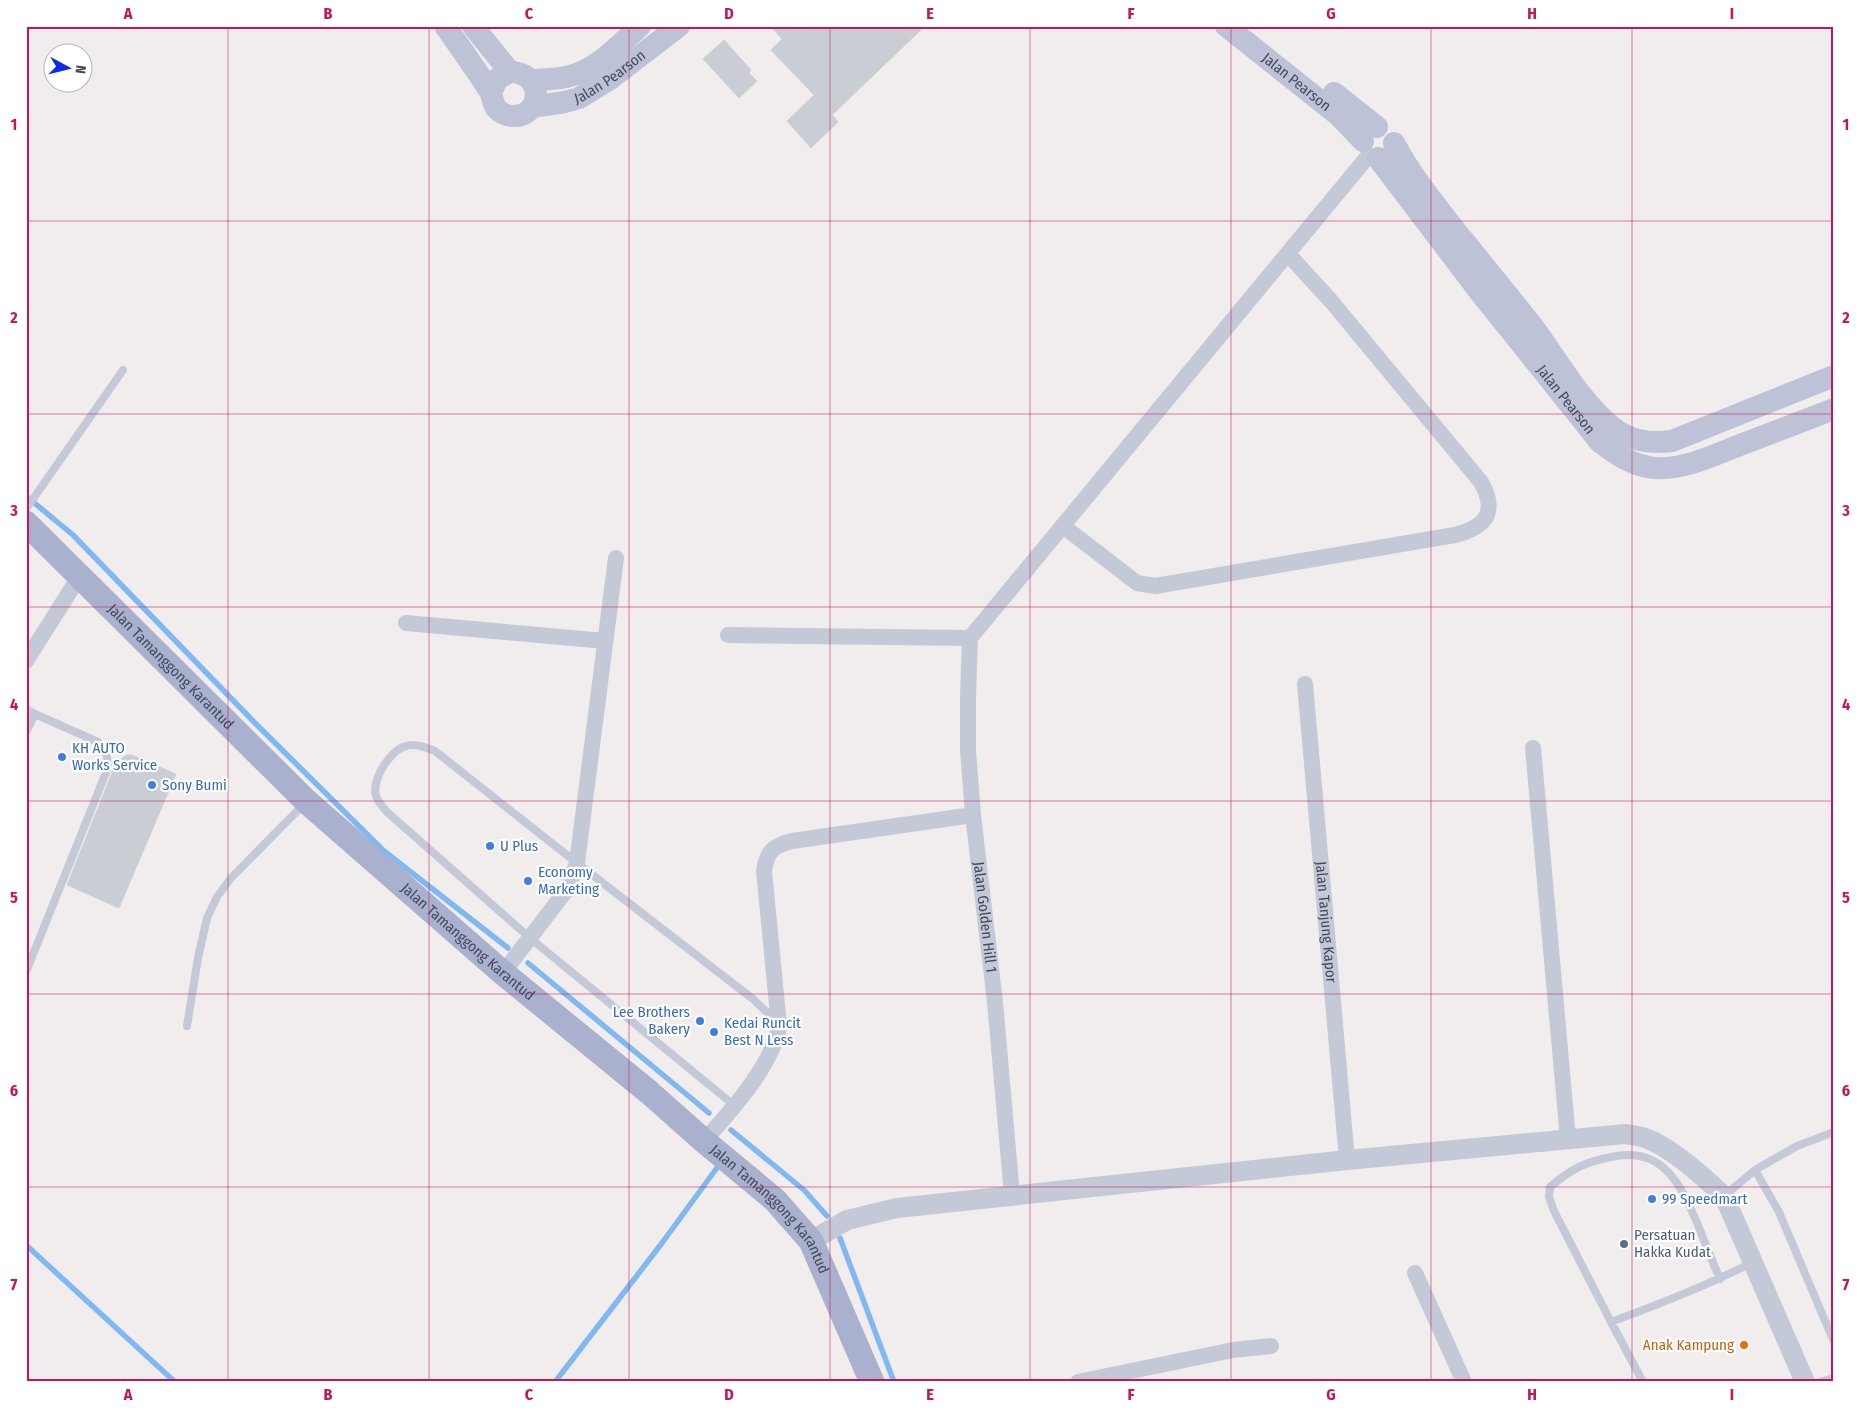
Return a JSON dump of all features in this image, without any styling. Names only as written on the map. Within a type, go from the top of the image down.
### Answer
[{"type":"main road","points":[[445,26],[492,93]]},
{"type":"main road","points":[[473,26],[521,76],[536,93],[532,107],[521,115],[508,115],[496,108],[492,93],[497,79],[521,76]]},
{"type":"main road","name":"Jalan Pearson","points":[[521,76],[557,79],[572,76],[602,60],[640,26]]},
{"type":"main road","name":"Jalan Pearson","points":[[532,107],[579,98],[610,79],[679,26]]},
{"type":"main road","name":"Jalan Pearson","points":[[1226,26],[1338,115],[1372,146]]},
{"type":"main road","name":"Jalan Pearson","points":[[1251,26],[1372,146],[1479,291],[1600,442],[1618,456],[1637,465],[1655,468],[1674,467],[1707,457],[1834,409]]},
{"type":"main road","name":"Jalan Pearson","points":[[1372,146],[1382,128],[1391,134],[1394,143],[1417,181],[1534,329],[1586,400],[1612,428],[1626,436],[1642,442],[1672,441],[1834,376]]},
{"type":"main road","name":"Jalan Tamanggong Karantud","points":[[26,523],[306,801],[503,973],[650,1092],[704,1141],[775,1200],[811,1241],[872,1382]]},
{"type":"street","points":[[728,635],[970,638],[1288,254],[1372,146]]},
{"type":"street","points":[[1064,526],[1137,583],[1155,586],[1446,536],[1470,531],[1481,525],[1488,515],[1490,505],[1488,494],[1481,482],[1331,301],[1288,254]]},
{"type":"street","points":[[503,973],[568,888],[577,863],[616,558]]},
{"type":"street","points":[[26,661],[79,577]]},
{"type":"street","points":[[406,622],[605,641]]},
{"type":"street","name":"Jalan Golden Hill 1","points":[[970,638],[968,750],[972,815],[995,1002],[1012,1195]]},
{"type":"street","name":"Jalan Tanjung Kapor","points":[[1305,684],[1347,1160]]},
{"type":"street","points":[[1533,748],[1568,1139]]},
{"type":"street","points":[[704,1141],[735,1106],[773,1050],[777,1038],[779,1025],[764,871],[765,861],[771,850],[780,844],[792,840],[972,815]]},
{"type":"street","points":[[811,1241],[847,1220],[897,1208],[1012,1195],[1130,1185],[1347,1160],[1625,1134],[1645,1138],[1665,1148],[1724,1196],[1804,1382]]},
{"type":"street","points":[[1415,1273],[1464,1382]]},
{"type":"street","points":[[1078,1382],[1233,1350],[1271,1346]]},
{"type":"lane","points":[[26,509],[37,496],[123,370]]},
{"type":"lane","points":[[26,710],[98,742],[104,748],[108,763],[107,770],[26,972]]},
{"type":"lane","points":[[26,732],[35,714]]},
{"type":"lane","points":[[735,1106],[530,938],[387,812],[378,802],[375,793],[377,780],[384,766],[401,748],[411,745],[435,751],[753,999],[779,1025]]},
{"type":"lane","points":[[187,1026],[198,958],[207,918],[217,897],[232,878],[306,801]]},
{"type":"lane","points":[[1724,1196],[1755,1170],[1797,1146],[1834,1132]]},
{"type":"lane","points":[[1643,1382],[1567,1237],[1549,1197],[1550,1187],[1563,1176],[1589,1162],[1625,1154],[1638,1154],[1652,1159],[1676,1179],[1688,1201],[1720,1279]]},
{"type":"lane","points":[[1755,1170],[1779,1212],[1834,1342]]},
{"type":"lane","points":[[1611,1322],[1720,1279],[1753,1262]]},
{"type":"lane","points":[[1819,1382],[1834,1378]]},
{"type":"building","points":[[770,26],[925,26],[832,115],[838,122],[811,148],[787,121],[814,95],[771,50],[782,39]]},
{"type":"building","points":[[724,40],[751,70],[749,73],[757,81],[739,98],[703,59]]},
{"type":"building","points":[[126,755],[132,755],[176,774],[119,908],[67,885],[116,763]]},
{"type":"waterway","points":[[26,496],[73,535],[256,724],[384,851],[508,948]]},
{"type":"waterway","points":[[528,963],[709,1113]]},
{"type":"waterway","points":[[731,1130],[804,1190],[827,1216]]},
{"type":"waterway","points":[[555,1382],[662,1243],[719,1165]]},
{"type":"waterway","points":[[840,1238],[894,1382]]},
{"type":"waterway","points":[[26,1245],[175,1382]]},
{"type":"place","name":"KH AUTO Works Service","points":[[62,757]]},
{"type":"place","name":"Sony Bumi","points":[[152,785]]},
{"type":"place","name":"U Plus","points":[[490,846]]},
{"type":"place","name":"Economy Marketing","points":[[528,881]]},
{"type":"place","name":"Lee Brothers Bakery","points":[[700,1021]]},
{"type":"place","name":"Kedai Runcit Best N Less","points":[[714,1032]]},
{"type":"place","name":"99 Speedmart","points":[[1652,1199]]},
{"type":"place","name":"Persatuan Hakka Kudat","points":[[1624,1244]]},
{"type":"place","name":"Anak Kampung","points":[[1744,1345]]}]
